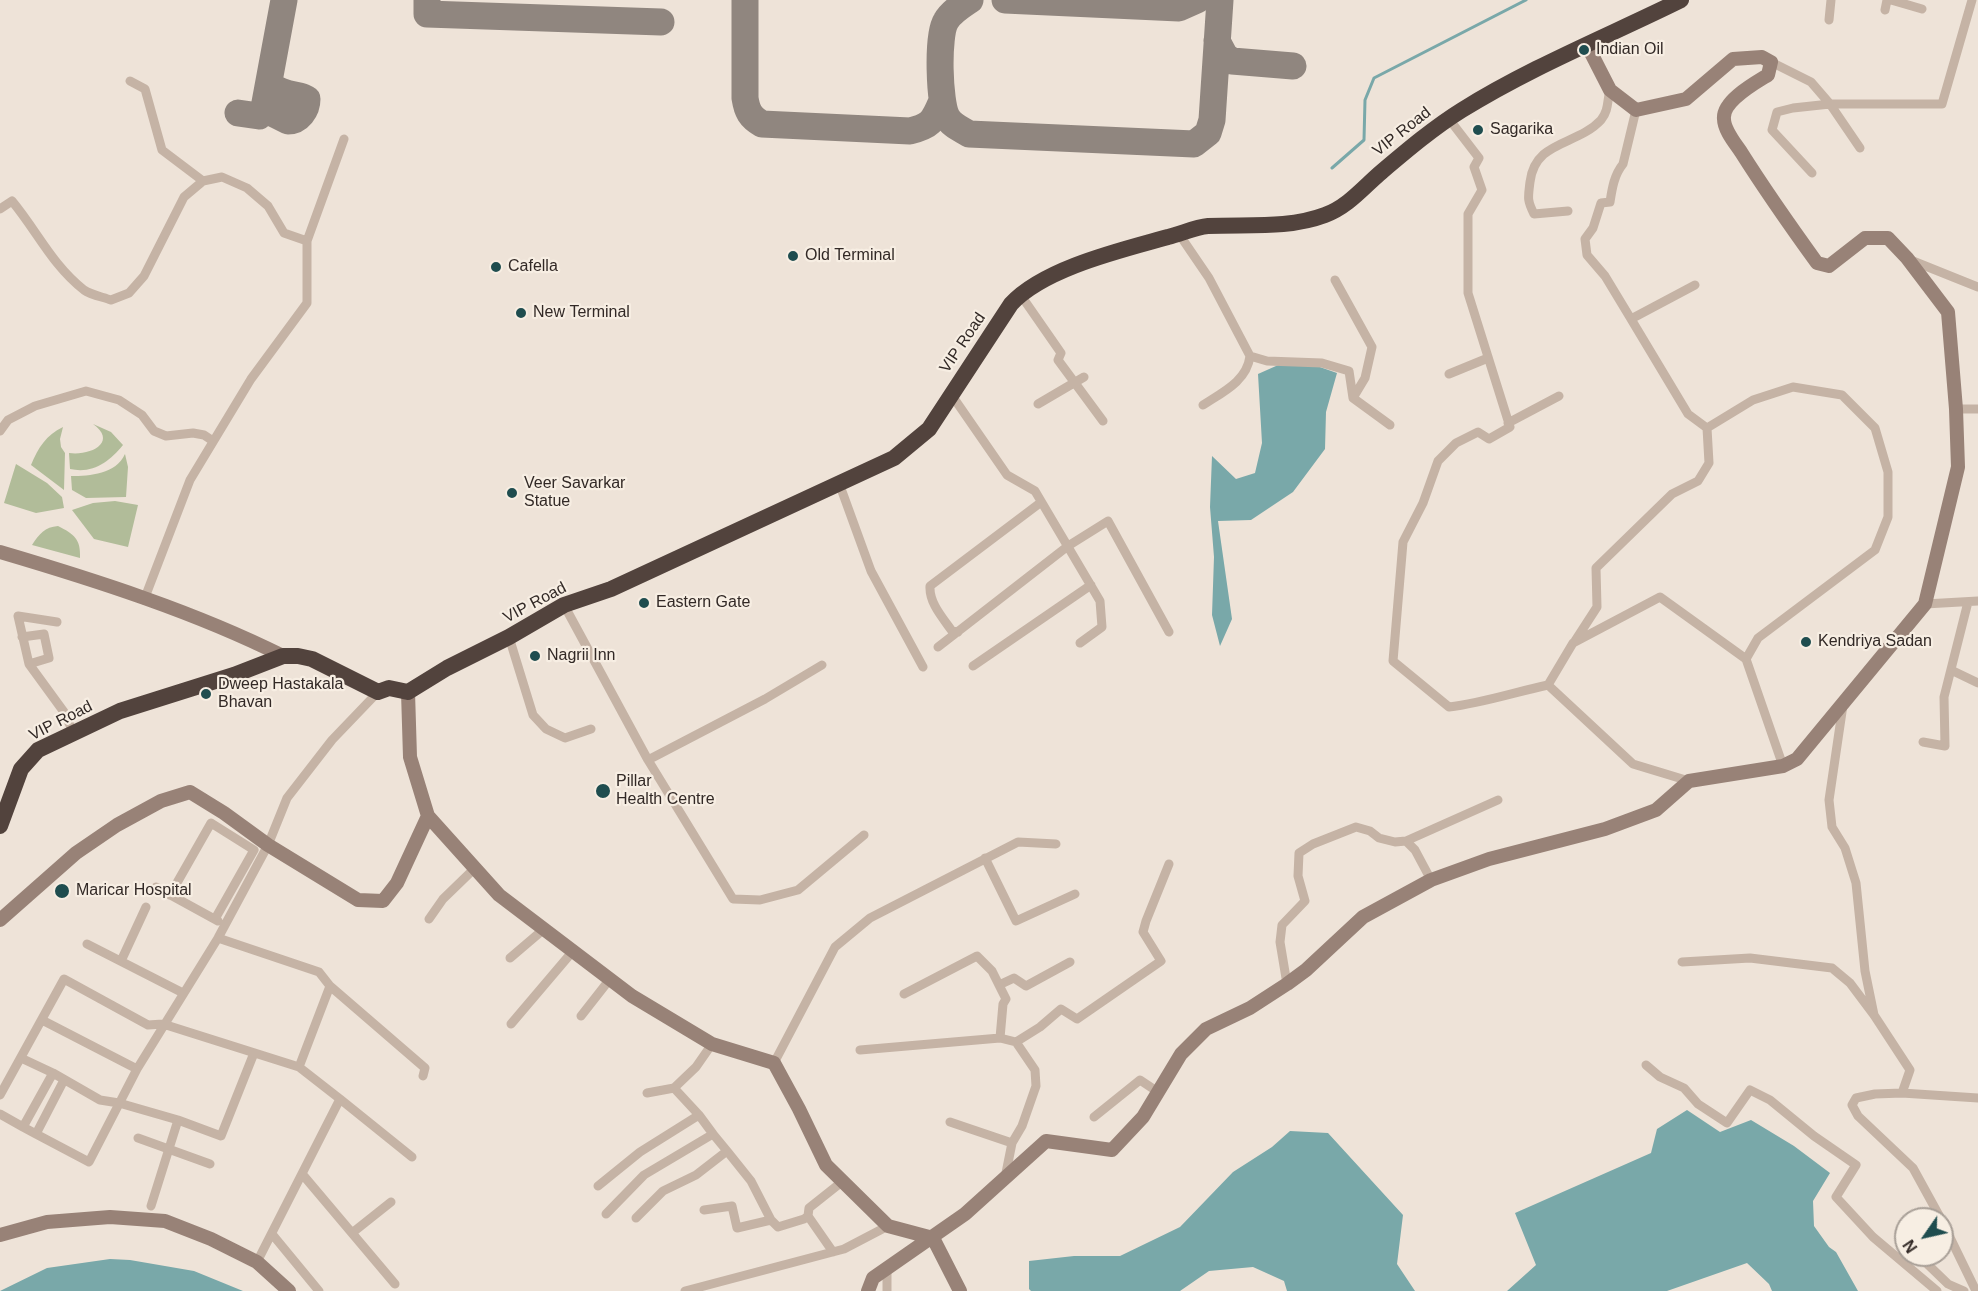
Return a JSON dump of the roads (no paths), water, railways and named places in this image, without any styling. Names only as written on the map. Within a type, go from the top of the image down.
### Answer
[{"type":"highway","name":"VIP Road","points":[[0,826],[21,769],[38,750],[120,711],[234,675],[283,656],[312,659],[378,692],[389,688],[408,692],[447,668],[509,637],[564,605],[611,589],[894,458],[929,429],[1011,304],[1020,294],[1052,275],[1112,252],[1205,226],[1296,223],[1325,215],[1346,204],[1380,173],[1460,111],[1533,69],[1681,0]]},
{"type":"street","points":[[1829,20],[1831,0]]},
{"type":"street","points":[[1812,173],[1772,130],[1777,112],[1830,104],[1942,104],[1972,0]]},
{"type":"street","points":[[1888,3],[1923,8]]},
{"type":"street","points":[[1587,45],[1610,90],[1636,110],[1686,99],[1733,59],[1762,57],[1811,82],[1830,104],[1860,148]]},
{"type":"street","points":[[1548,685],[1633,764],[1689,781],[1783,766],[1797,759],[1925,604],[1958,467],[1948,312],[1907,258],[1888,238],[1865,238],[1829,266],[1817,263],[1763,188],[1731,137],[1724,119],[1726,107],[1746,89],[1768,75],[1771,62]]},
{"type":"street","points":[[130,81],[145,88],[162,150],[203,181]]},
{"type":"street","points":[[1568,211],[1534,214],[1528,201],[1531,177],[1538,158],[1600,121],[1608,109],[1610,90]]},
{"type":"street","points":[[1636,110],[1623,164],[1618,170],[1610,202],[1601,203],[1593,228],[1585,239],[1587,255],[1605,276],[1688,414],[1707,428]]},
{"type":"street","points":[[1449,119],[1479,158],[1474,167],[1482,190],[1468,214],[1468,293],[1510,427],[1489,440],[1478,432],[1456,443],[1438,461],[1423,503],[1402,542],[1393,661],[1449,707],[1476,704],[1502,695],[1548,685],[1597,607],[1596,568],[1672,494],[1698,481],[1709,463],[1707,428]]},
{"type":"street","points":[[144,600],[190,480],[251,379],[307,303],[307,242],[344,139]]},
{"type":"street","points":[[0,209],[12,201],[51,257],[86,291],[111,300],[129,293],[144,276],[184,197],[203,181],[222,177],[247,188],[268,206],[284,233],[307,242]]},
{"type":"street","points":[[1179,234],[1209,278],[1250,356],[1249,366],[1237,383],[1203,405]]},
{"type":"street","points":[[1907,258],[1978,287]]},
{"type":"street","points":[[1335,280],[1371,348],[1365,378],[1353,398]]},
{"type":"street","points":[[1631,320],[1695,285]]},
{"type":"street","points":[[1020,294],[1061,352],[1058,360],[1103,421]]},
{"type":"street","points":[[1250,356],[1267,361],[1322,363],[1349,371],[1353,398],[1390,425]]},
{"type":"street","points":[[1449,374],[1488,358]]},
{"type":"street","points":[[1038,404],[1084,377]]},
{"type":"street","points":[[1707,428],[1753,400],[1793,387],[1842,395],[1875,428],[1888,472],[1888,518],[1875,550],[1758,638],[1746,659]]},
{"type":"street","points":[[0,431],[8,420],[35,406],[86,391],[119,400],[142,415],[154,431],[166,436],[193,433],[204,435],[213,441]]},
{"type":"street","points":[[951,394],[1007,474],[1035,492],[1100,601],[1102,627],[1080,643]]},
{"type":"street","points":[[1508,423],[1559,396]]},
{"type":"street","points":[[1956,409],[1978,409]]},
{"type":"street","points":[[839,483],[871,571],[923,667]]},
{"type":"street","points":[[958,632],[952,631],[937,609],[929,595],[930,586],[1040,503]]},
{"type":"street","points":[[938,647],[1068,546],[1108,520],[1169,632]]},
{"type":"street","name":"VIP Road","points":[[0,552],[82,577],[242,636],[283,656]]},
{"type":"street","points":[[973,666],[1091,585]]},
{"type":"street","points":[[1573,643],[1660,597],[1746,659],[1783,766]]},
{"type":"street","points":[[1925,604],[1978,601]]},
{"type":"street","points":[[1923,742],[1945,746],[1944,697],[1968,602]]},
{"type":"street","points":[[564,605],[648,760],[733,899],[760,900],[798,890],[864,835]]},
{"type":"street","points":[[57,622],[18,616],[29,664],[64,712],[73,732]]},
{"type":"street","points":[[22,637],[44,634],[50,658],[29,664]]},
{"type":"street","points":[[509,637],[533,715],[546,729],[565,738],[591,729]]},
{"type":"street","points":[[648,760],[765,699],[822,664]]},
{"type":"street","points":[[1952,670],[1978,683]]},
{"type":"street","points":[[0,1114],[89,1162],[137,1068],[218,938],[268,845],[287,798],[332,740],[378,692]]},
{"type":"street","points":[[408,692],[410,757],[428,816],[499,895],[632,996],[712,1044],[774,1063],[826,1164],[888,1226],[933,1238],[960,1291]]},
{"type":"street","points":[[1843,703],[1829,800],[1832,827],[1845,848],[1856,883],[1865,971],[1874,1015]]},
{"type":"street","points":[[868,1291],[873,1278],[965,1214],[1046,1141],[1112,1150],[1143,1117],[1181,1054],[1206,1029],[1250,1008],[1287,984],[1306,970],[1363,917],[1431,880],[1489,858],[1605,830],[1656,810],[1689,781]]},
{"type":"street","points":[[0,920],[76,853],[117,825],[161,801],[190,792],[268,845],[358,900],[383,901],[397,883],[428,816]]},
{"type":"street","points":[[1287,984],[1280,942],[1282,925],[1305,901],[1298,876],[1299,853],[1313,844],[1356,827],[1370,831],[1379,838],[1395,842],[1406,841],[1498,800]]},
{"type":"street","points":[[170,894],[211,823],[254,850],[215,919]]},
{"type":"street","points":[[1406,841],[1415,850],[1431,880]]},
{"type":"street","points":[[774,1063],[835,947],[870,918],[1018,842],[1056,844]]},
{"type":"street","points":[[985,858],[1016,921],[1075,894]]},
{"type":"street","points":[[1016,1042],[1040,1027],[1061,1009],[1077,1019],[1161,961],[1143,932],[1169,864]]},
{"type":"street","points":[[429,919],[443,900],[475,868]]},
{"type":"street","points":[[156,887],[225,925]]},
{"type":"street","points":[[121,961],[146,907]]},
{"type":"street","points":[[510,958],[544,929]]},
{"type":"street","points":[[218,938],[319,972],[330,986],[425,1068],[423,1076]]},
{"type":"street","points":[[87,944],[183,993]]},
{"type":"street","points":[[511,1024],[573,951]]},
{"type":"street","points":[[904,994],[977,956],[992,970],[1006,999],[1003,1004],[1000,1038]]},
{"type":"street","points":[[1682,963],[1750,958],[1832,968],[1850,983],[1910,1070],[1902,1093]]},
{"type":"street","points":[[999,985],[1014,978],[1026,986],[1070,962]]},
{"type":"street","points":[[0,1095],[64,979],[148,1025],[163,1024],[300,1067],[411,1157]]},
{"type":"street","points":[[581,1016],[610,979]]},
{"type":"street","points":[[300,1067],[330,986]]},
{"type":"street","points":[[42,1020],[137,1068]]},
{"type":"street","points":[[860,1050],[1000,1038],[1016,1042],[1035,1070],[1035,1086],[1022,1126],[1012,1143],[1005,1178]]},
{"type":"street","points":[[647,1093],[674,1088],[696,1067],[712,1044]]},
{"type":"street","points":[[21,1058],[100,1100],[119,1103],[178,1120],[221,1136],[254,1053]]},
{"type":"street","points":[[1646,1065],[1660,1077],[1684,1088],[1698,1104],[1726,1123],[1750,1090],[1770,1100],[1814,1136],[1856,1165],[1836,1197],[1873,1237],[1937,1291]]},
{"type":"street","points":[[23,1127],[53,1073]]},
{"type":"street","points":[[36,1134],[64,1080]]},
{"type":"street","points":[[1094,1116],[1140,1080],[1158,1092]]},
{"type":"street","points":[[674,1088],[751,1181],[771,1220],[778,1227],[804,1220],[808,1216],[809,1208],[843,1181]]},
{"type":"street","points":[[1934,1207],[1913,1168],[1858,1116],[1852,1105],[1856,1098],[1875,1094],[1902,1093],[1978,1098]]},
{"type":"street","points":[[257,1262],[340,1099]]},
{"type":"street","points":[[598,1186],[640,1152],[699,1116]]},
{"type":"street","points":[[151,1206],[178,1120]]},
{"type":"street","points":[[950,1122],[1012,1143]]},
{"type":"street","points":[[606,1214],[644,1175],[713,1134]]},
{"type":"street","points":[[138,1138],[210,1164]]},
{"type":"street","points":[[636,1218],[663,1191],[696,1175],[727,1151]]},
{"type":"street","points":[[303,1175],[395,1284]]},
{"type":"street","points":[[352,1233],[391,1202]]},
{"type":"street","points":[[704,1210],[732,1206],[737,1228],[771,1220]]},
{"type":"street","points":[[808,1216],[833,1252]]},
{"type":"street","points":[[0,1235],[47,1221],[110,1217],[165,1221],[211,1239],[257,1262],[289,1291]]},
{"type":"street","points":[[685,1291],[844,1249],[888,1226]]},
{"type":"street","points":[[272,1234],[319,1291]]},
{"type":"street","points":[[1954,1252],[1970,1291]]},
{"type":"street","points":[[1930,1267],[1948,1284],[1970,1291]]},
{"type":"street","points":[[887,1269],[887,1291]]},
{"type":"water","points":[[1294,358],[1337,373],[1326,412],[1325,449],[1293,492],[1251,520],[1218,521],[1232,619],[1220,646],[1212,615],[1214,557],[1210,507],[1212,456],[1236,479],[1255,473],[1262,443],[1258,374]]},
{"type":"water","points":[[1687,1110],[1720,1132],[1751,1120],[1794,1146],[1830,1173],[1813,1201],[1814,1226],[1829,1247],[1836,1252],[1858,1291],[1772,1291],[1769,1284],[1747,1263],[1667,1291],[1507,1291],[1536,1265],[1515,1213],[1651,1153],[1657,1129]]},
{"type":"water","points":[[1290,1131],[1328,1133],[1403,1215],[1397,1264],[1415,1291],[1287,1291],[1284,1281],[1253,1267],[1209,1271],[1180,1291],[1031,1291],[1029,1289],[1029,1261],[1074,1256],[1120,1256],[1180,1227],[1233,1172],[1272,1147]]},
{"type":"water","points":[[110,1259],[130,1260],[194,1271],[243,1291],[0,1291],[47,1268]]},
{"type":"waterway","points":[[1332,168],[1364,140],[1365,100],[1374,78],[1526,0]]},
{"type":"place","name":"Indian Oil","points":[[1584,50]]},
{"type":"place","name":"Sagarika","points":[[1478,130]]},
{"type":"place","name":"Old Terminal","points":[[793,256]]},
{"type":"place","name":"Cafella","points":[[496,267]]},
{"type":"place","name":"New Terminal","points":[[521,313]]},
{"type":"place","name":"Veer Savarkar Statue","points":[[512,493]]},
{"type":"place","name":"Eastern Gate","points":[[644,603]]},
{"type":"place","name":"Kendriya Sadan","points":[[1806,642]]},
{"type":"place","name":"Nagrii Inn","points":[[535,656]]},
{"type":"place","name":"Dweep Hastakala Bhavan","points":[[206,694]]},
{"type":"place","name":"Pillar Health Centre","points":[[603,791]]},
{"type":"place","name":"Maricar Hospital","points":[[62,891]]}]
